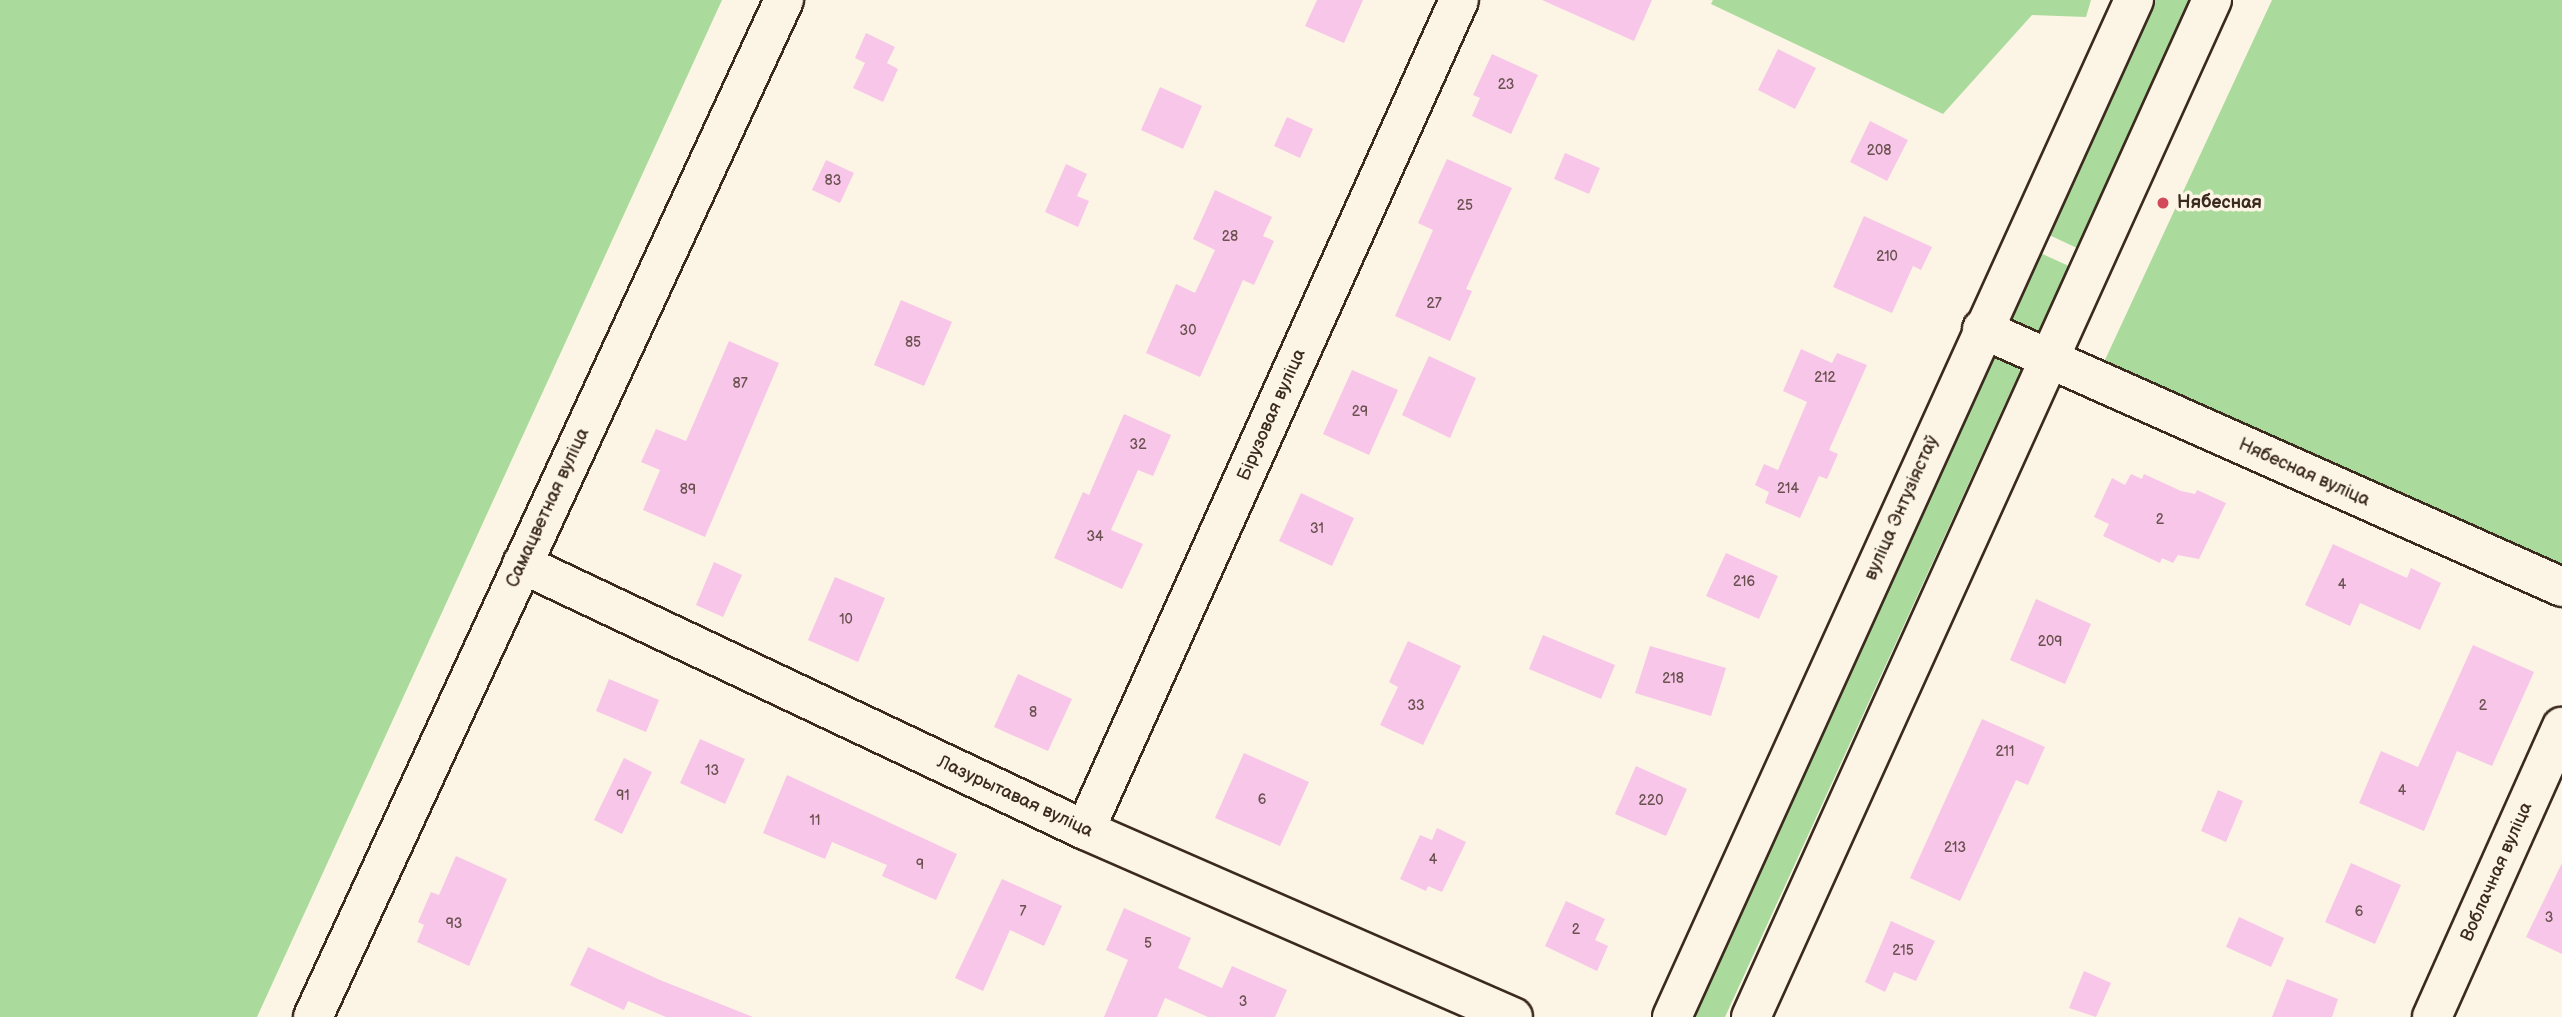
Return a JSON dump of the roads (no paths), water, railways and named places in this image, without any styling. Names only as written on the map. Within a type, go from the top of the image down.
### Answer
[{"type":"street","name":"Самацветная вуліца","points":[[313,1017],[784,0]]},
{"type":"street","name":"Бірузовая вуліца","points":[[1084,830],[1459,0]]},
{"type":"street","name":"вуліца Энтузіястаў","points":[[1672,1017],[1982,329],[2134,0]]},
{"type":"street","points":[[1751,1017],[2211,0]]},
{"type":"street","name":"Нябесная вуліца","points":[[1982,329],[2562,587]]},
{"type":"street","name":"Лазурытавая вуліца","points":[[522,564],[1084,830],[1513,1017]]},
{"type":"street","name":"Воблачная вуліца","points":[[2432,1017],[2562,727]]},
{"type":"place","name":"Нябесная","points":[[2163,203]]}]
